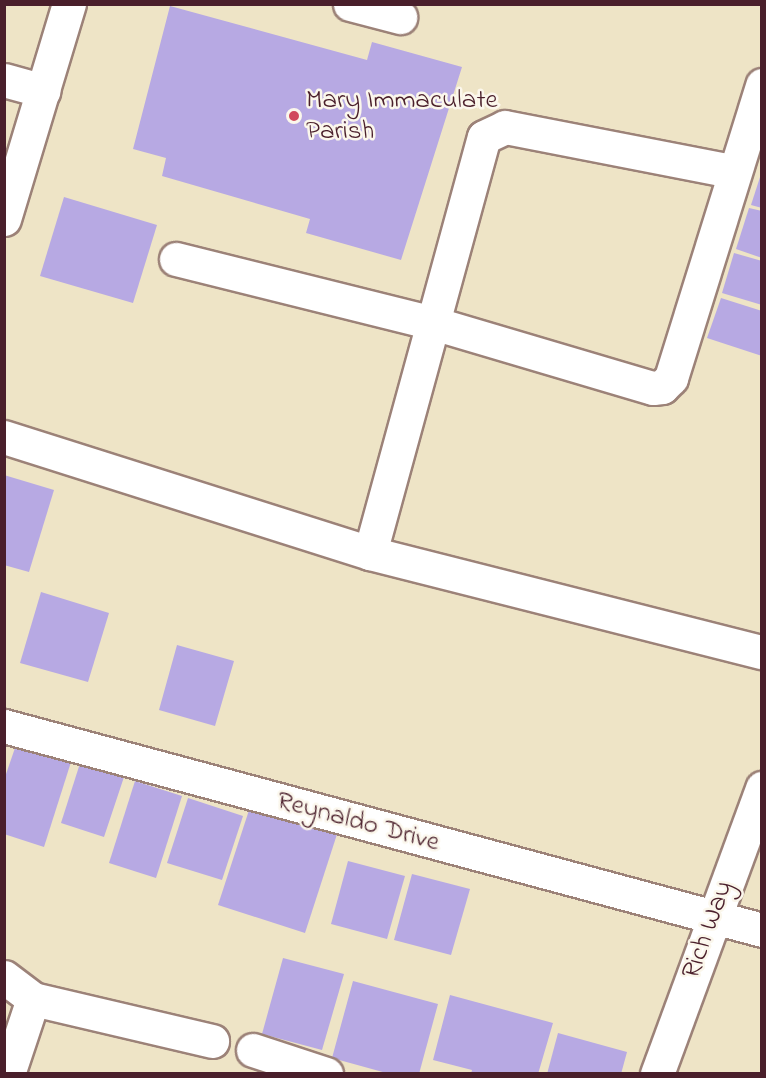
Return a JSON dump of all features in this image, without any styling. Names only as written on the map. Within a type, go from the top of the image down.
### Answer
[{"type":"street","points":[[4,219],[69,4]]},
{"type":"street","points":[[350,4],[400,17]]},
{"type":"street","points":[[4,80],[44,91]]},
{"type":"street","points":[[176,259],[433,323],[653,388],[662,387],[671,378],[732,171],[762,85]]},
{"type":"street","points":[[370,553],[483,137],[494,129],[505,127],[732,171]]},
{"type":"street","points":[[4,437],[370,553],[762,652]]},
{"type":"street","name":"Reynaldo Drive","points":[[4,726],[762,930]]},
{"type":"street","name":"Rich Way","points":[[657,1074],[712,915],[762,788]]},
{"type":"street","points":[[4,977],[33,999],[212,1041]]},
{"type":"street","points":[[8,1074],[33,999]]},
{"type":"street","points":[[253,1050],[326,1074]]},
{"type":"building","name":"Mary Immaculate Parish","points":[[170,6],[367,60],[372,42],[462,67],[401,260],[306,233],[310,219],[162,176],[166,158],[133,149]]},
{"type":"building","points":[[762,174],[762,208],[751,205]]},
{"type":"building","points":[[64,197],[157,225],[133,303],[40,276]]},
{"type":"building","points":[[749,208],[762,211],[762,258],[736,249]]},
{"type":"building","points":[[734,253],[762,261],[762,305],[722,293]]},
{"type":"building","points":[[721,298],[762,311],[762,356],[707,338]]},
{"type":"building","points":[[4,475],[54,490],[29,572],[4,565]]},
{"type":"building","points":[[41,592],[109,613],[88,682],[20,663]]},
{"type":"building","points":[[177,645],[234,661],[215,726],[159,710]]},
{"type":"building","points":[[16,745],[71,762],[44,847],[4,834],[4,780]]},
{"type":"building","points":[[82,757],[126,771],[104,837],[61,823]]},
{"type":"building","points":[[135,781],[182,796],[156,878],[109,863]]},
{"type":"building","points":[[188,798],[243,816],[222,880],[167,863]]},
{"type":"building","points":[[253,798],[340,825],[305,933],[218,905]]},
{"type":"building","points":[[348,861],[405,876],[387,939],[331,924]]},
{"type":"building","points":[[412,874],[470,889],[451,955],[394,940]]},
{"type":"building","points":[[283,958],[344,974],[322,1050],[262,1034]]},
{"type":"building","points":[[353,981],[438,1004],[419,1074],[390,1074],[332,1058]]},
{"type":"building","points":[[450,995],[553,1023],[538,1074],[471,1074],[472,1070],[433,1060]]},
{"type":"building","points":[[558,1033],[627,1052],[621,1074],[547,1074]]},
{"type":"place","name":"Mary Immaculate Parish","points":[[294,116]]}]
